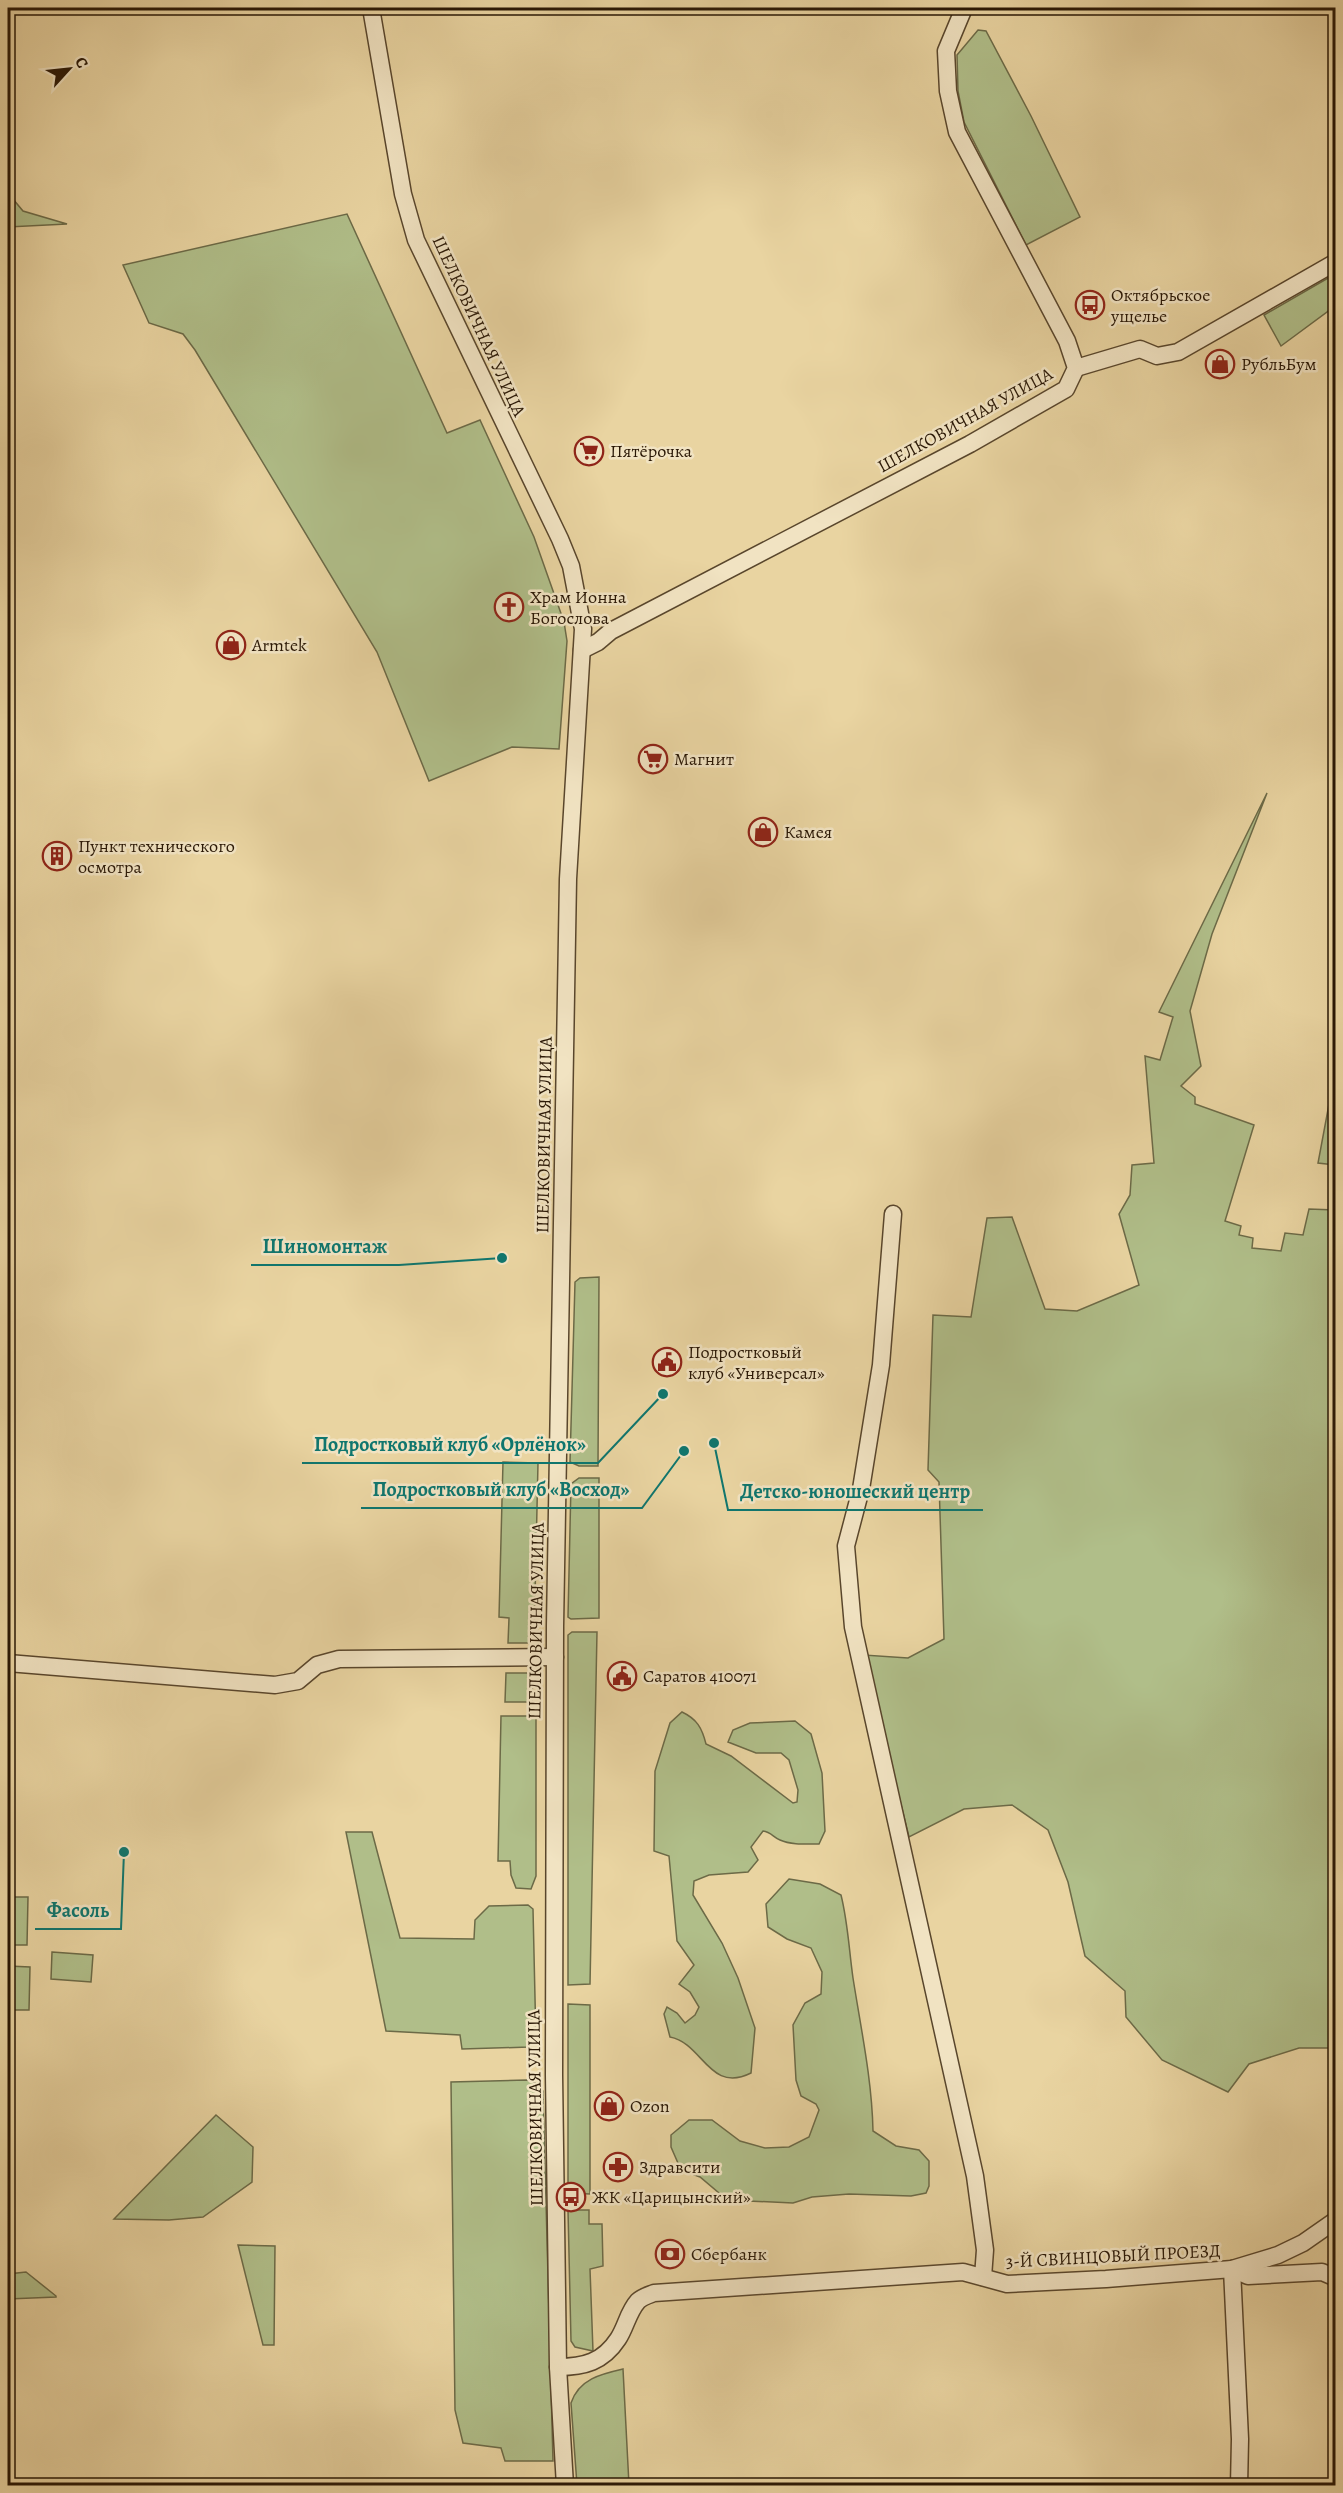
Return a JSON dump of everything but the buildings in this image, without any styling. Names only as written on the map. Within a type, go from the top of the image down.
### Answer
[{"type":"street","name":"ШЕЛКОВИЧНАЯ УЛИЦА","points":[[371,8],[404,194],[416,240],[571,566],[581,619],[582,650],[568,879],[555,1657],[553,1984],[558,2367],[565,2486]]},
{"type":"street","name":"ШЕЛКОВИЧНАЯ УЛИЦА","points":[[582,650],[598,642],[611,631],[970,444],[1066,389],[1076,368],[1067,341],[957,132],[948,91],[946,51],[964,8]]},
{"type":"street","points":[[1076,368],[1140,349],[1157,356],[1178,352],[1335,262]]},
{"type":"street","points":[[894,1214],[881,1365],[861,1489],[846,1546],[853,1627],[975,2176],[985,2250],[983,2277]]},
{"type":"street","points":[[8,1663],[275,1685],[298,1681],[317,1665],[339,1659],[555,1657]]},
{"type":"street","name":"3-Й СВИНЦОВЫЙ ПРОЕЗД","points":[[558,2367],[578,2367],[597,2361],[618,2339],[629,2314],[639,2300],[654,2293],[963,2272],[1007,2283],[1106,2279],[1232,2269],[1278,2255],[1303,2243],[1335,2220]]},
{"type":"street","points":[[1232,2269],[1248,2277],[1322,2272],[1335,2278]]},
{"type":"street","points":[[1232,2269],[1240,2439],[1239,2486]]},
{"type":"green space","points":[[978,30],[986,31],[1031,116],[1080,217],[1026,245],[964,122],[958,91],[957,55]]},
{"type":"green space","points":[[8,193],[23,211],[67,224],[8,227]]},
{"type":"green space","points":[[347,214],[447,433],[480,420],[534,537],[564,622],[567,641],[559,749],[512,747],[429,781],[377,652],[195,350],[183,334],[149,323],[123,265]]},
{"type":"green space","points":[[1335,274],[1335,306],[1281,346],[1264,315]]},
{"type":"green space","points":[[1267,793],[1212,934],[1190,1011],[1201,1066],[1181,1086],[1195,1097],[1195,1104],[1254,1125],[1225,1221],[1241,1226],[1239,1235],[1253,1238],[1252,1248],[1281,1251],[1285,1233],[1303,1235],[1309,1209],[1335,1210],[1335,2048],[1299,2048],[1249,2064],[1228,2092],[1162,2060],[1126,2017],[1125,1991],[1085,1956],[1068,1882],[1048,1830],[1012,1805],[964,1809],[909,1837],[864,1655],[908,1658],[944,1639],[939,1482],[928,1470],[933,1315],[971,1317],[987,1218],[1012,1217],[1045,1309],[1077,1311],[1139,1285],[1119,1214],[1130,1195],[1132,1165],[1154,1163],[1145,1056],[1160,1060],[1173,1017],[1159,1012]]},
{"type":"green space","points":[[1335,1072],[1335,1165],[1318,1163]]},
{"type":"green space","points":[[599,1277],[598,1466],[579,1466],[570,1462],[575,1282],[580,1278]]},
{"type":"green space","points":[[503,1462],[538,1463],[534,1643],[508,1643],[509,1618],[499,1617]]},
{"type":"green space","points":[[579,1478],[599,1478],[599,1618],[571,1619],[568,1617],[571,1484]]},
{"type":"green space","points":[[572,1632],[597,1632],[590,1984],[568,1985],[568,1635]]},
{"type":"green space","points":[[506,1673],[533,1673],[532,1702],[505,1702]]},
{"type":"green space","points":[[682,1712],[698,1725],[706,1744],[731,1756],[793,1803],[797,1802],[798,1790],[789,1760],[781,1753],[756,1753],[728,1742],[733,1730],[750,1723],[795,1721],[811,1734],[822,1773],[825,1831],[819,1844],[789,1843],[763,1831],[751,1847],[758,1860],[748,1872],[709,1875],[694,1881],[693,1895],[722,1943],[738,1978],[755,2028],[751,2073],[737,2078],[725,2077],[716,2072],[691,2048],[670,2037],[664,2014],[667,2007],[677,2013],[685,2023],[695,2015],[699,2007],[690,1992],[679,1984],[694,1965],[677,1941],[669,1856],[654,1851],[655,1771],[670,1723]]},
{"type":"green space","points":[[501,1716],[536,1716],[536,1876],[531,1889],[516,1888],[511,1875],[510,1861],[498,1861]]},
{"type":"green space","points":[[346,1832],[372,1832],[400,1938],[474,1939],[475,1920],[489,1906],[528,1905],[533,1909],[536,2042],[529,2047],[462,2049],[460,2035],[386,2031]]},
{"type":"green space","points":[[789,1879],[820,1884],[841,1895],[868,2074],[873,2131],[896,2146],[919,2150],[929,2161],[929,2186],[926,2193],[911,2196],[849,2194],[812,2197],[793,2203],[748,2201],[725,2198],[700,2177],[681,2170],[671,2147],[671,2135],[689,2120],[712,2120],[740,2141],[765,2148],[789,2147],[809,2137],[819,2110],[816,2104],[801,2096],[796,2080],[793,2025],[805,2003],[821,1994],[822,1972],[811,1948],[787,1939],[768,1927],[766,1904]]},
{"type":"green space","points":[[8,1897],[28,1897],[27,1945],[8,1945]]},
{"type":"green space","points":[[52,1952],[93,1955],[91,1982],[51,1979]]},
{"type":"green space","points":[[8,1966],[30,1967],[29,2010],[8,2010]]},
{"type":"green space","points":[[568,2004],[590,2005],[590,2194],[568,2193]]},
{"type":"green space","points":[[527,2080],[536,2083],[543,2091],[553,2461],[505,2461],[501,2448],[463,2443],[455,2410],[451,2082]]},
{"type":"green space","points":[[216,2115],[253,2147],[252,2182],[203,2217],[169,2220],[114,2219]]},
{"type":"green space","points":[[568,2210],[589,2210],[589,2224],[602,2224],[603,2266],[590,2269],[593,2351],[575,2347],[571,2341]]},
{"type":"green space","points":[[238,2245],[275,2246],[274,2345],[263,2345]]},
{"type":"green space","points":[[26,2272],[56,2297],[8,2299],[8,2274]]},
{"type":"green space","points":[[623,2369],[629,2485],[577,2485],[571,2403],[579,2388],[585,2383]]},
{"type":"place","name":"Октябрьское ущелье","points":[[1090,305]]},
{"type":"place","name":"РубльБум","points":[[1220,364]]},
{"type":"place","name":"Пятёрочка","points":[[589,451]]},
{"type":"place","name":"Храм Ионна Богослова","points":[[509,607]]},
{"type":"place","name":"Armtek","points":[[231,645]]},
{"type":"place","name":"Магнит","points":[[653,759]]},
{"type":"place","name":"Камея","points":[[763,832]]},
{"type":"place","name":"Пункт технического осмотра","points":[[57,856]]},
{"type":"place","name":"Шиномонтаж","points":[[502,1258]]},
{"type":"place","name":"Подростковый клуб «Универсал»","points":[[667,1362]]},
{"type":"place","name":"Подростковый клуб «Орлёнок»","points":[[663,1394]]},
{"type":"place","name":"Детско-юношеский центр","points":[[714,1443]]},
{"type":"place","name":"Подростковый клуб «Восход»","points":[[684,1451]]},
{"type":"place","name":"Саратов 410071","points":[[622,1676]]},
{"type":"place","name":"Фасоль","points":[[124,1852]]},
{"type":"place","name":"Ozon","points":[[609,2106]]},
{"type":"place","name":"Здравсити","points":[[618,2167]]},
{"type":"place","name":"ЖК «Царицынский»","points":[[571,2197]]},
{"type":"place","name":"Сбербанк","points":[[670,2254]]}]
